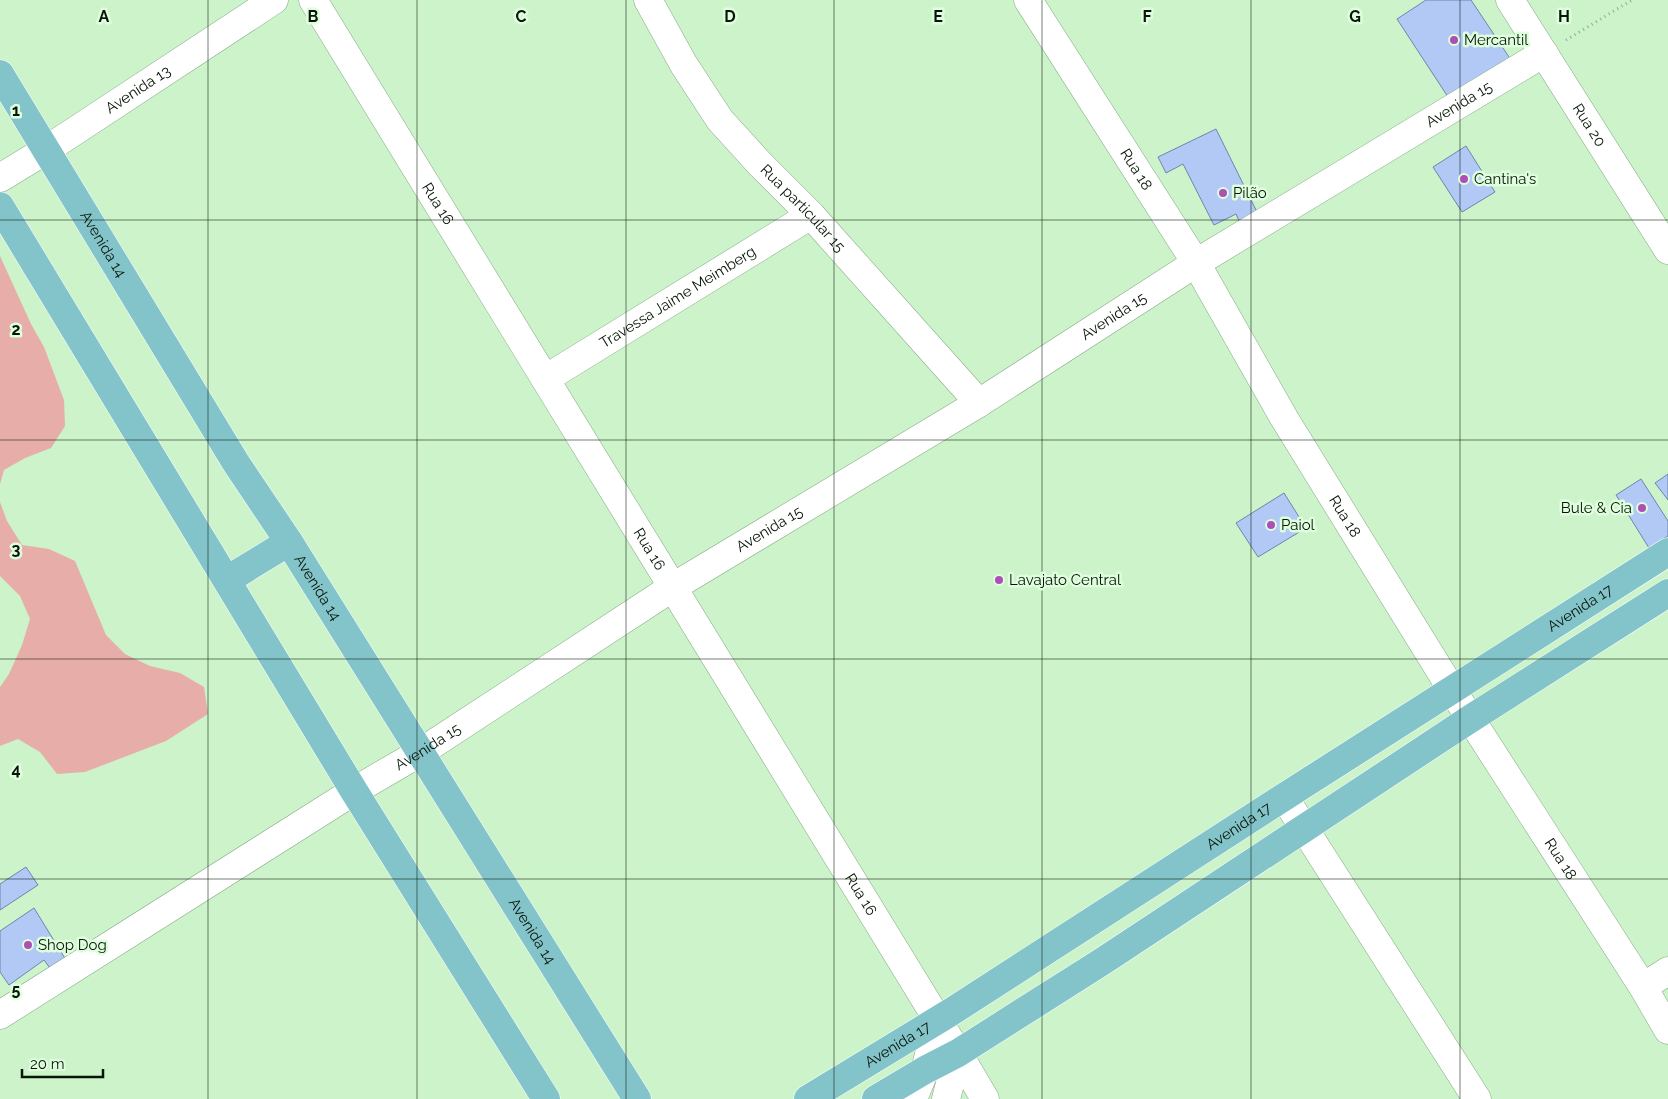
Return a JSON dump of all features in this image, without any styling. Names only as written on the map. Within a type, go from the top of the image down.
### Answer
[{"type":"main road","name":"Avenida 14","points":[[0,74],[236,463],[289,542],[637,1099]]},
{"type":"main road","points":[[0,206],[354,792],[546,1099]]},
{"type":"main road","points":[[227,580],[289,542]]},
{"type":"main road","name":"Avenida 17","points":[[808,1099],[938,1020],[1668,552]]},
{"type":"main road","points":[[876,1099],[924,1070],[958,1053],[1111,956],[1470,719],[1668,593]]},
{"type":"main road","points":[[1515,649],[1533,679]]},
{"type":"street","name":"Avenida 13","points":[[0,178],[46,150],[274,0]]},
{"type":"street","name":"Rua 16","points":[[313,0],[985,1099]]},
{"type":"street","name":"Rua particular 15","points":[[648,0],[684,65],[720,120],[760,164],[811,215],[979,403]]},
{"type":"street","name":"Rua 18","points":[[1028,0],[1196,263],[1284,418],[1470,719],[1643,987],[1668,1030]]},
{"type":"street","name":"Rua 20","points":[[1510,0],[1668,250]]},
{"type":"street","name":"Avenida 15","points":[[0,1015],[354,792],[421,752],[672,587],[979,403],[1196,263],[1544,53]]},
{"type":"street","name":"Travessa Jaime Meimberg","points":[[545,379],[811,215]]},
{"type":"street","points":[[1284,797],[1477,1099]]},
{"type":"street","points":[[1643,987],[1668,971]]},
{"type":"street","points":[[913,1099],[924,1070],[938,1020]]},
{"type":"street","points":[[946,1099],[958,1053]]},
{"type":"path","points":[[1544,53],[1632,0]]},
{"type":"shaded area","points":[[0,256],[31,324],[44,347],[64,400],[65,426],[51,448],[25,458],[4,470],[0,484]]},
{"type":"shaded area","points":[[0,502],[7,521],[22,545],[49,549],[75,561],[106,635],[125,654],[150,666],[180,673],[204,687],[208,714],[166,741],[85,772],[57,774],[40,752],[18,739],[0,746],[0,687],[9,674],[22,645],[30,619],[20,596],[0,576]]},
{"type":"building","name":"Mercantil","points":[[1426,0],[1471,0],[1511,60],[1450,100],[1397,19]]},
{"type":"building","name":"Pilão","points":[[1216,129],[1258,214],[1240,223],[1236,214],[1214,225],[1183,164],[1166,173],[1158,157]]},
{"type":"building","name":"Cantina's","points":[[1466,146],[1495,192],[1462,212],[1433,167]]},
{"type":"building","points":[[1668,474],[1668,500],[1655,483]]},
{"type":"building","name":"Bule & Cia","points":[[1641,479],[1668,521],[1668,536],[1649,548],[1616,495]]},
{"type":"building","name":"Paiol","points":[[1284,493],[1306,528],[1258,557],[1236,523]]},
{"type":"building","points":[[26,867],[38,885],[0,910],[0,884]]},
{"type":"building","name":"Shop Dog","points":[[34,908],[66,960],[52,971],[44,960],[9,985],[0,972],[0,931]]},
{"type":"place","name":"Mercantil","points":[[1454,40]]},
{"type":"place","name":"Cantina's","points":[[1464,179]]},
{"type":"place","name":"Pilão","points":[[1223,193]]},
{"type":"place","name":"Bule & Cia","points":[[1642,508]]},
{"type":"place","name":"Paiol","points":[[1271,525]]},
{"type":"place","name":"Lavajato Central","points":[[999,580]]},
{"type":"place","name":"Shop Dog","points":[[28,945]]}]
